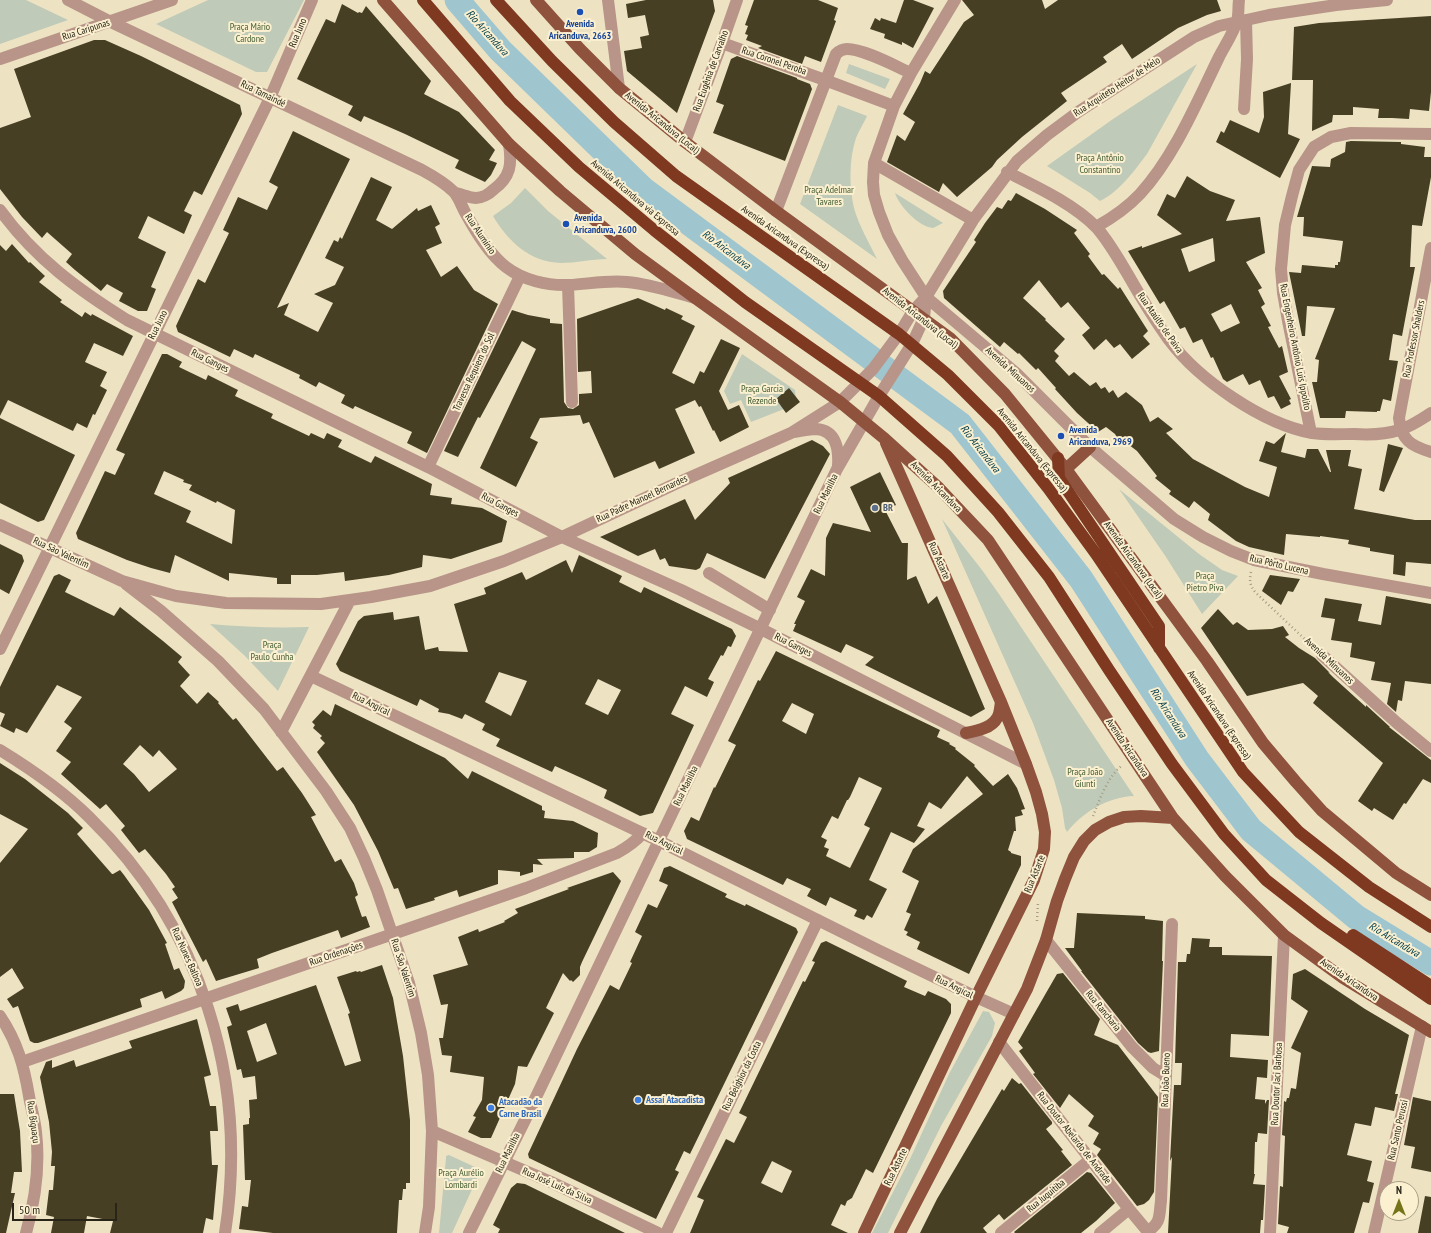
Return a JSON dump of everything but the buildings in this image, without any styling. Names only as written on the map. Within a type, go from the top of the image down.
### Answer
[{"type":"highway","name":"Avenida Aricanduva via Expressa","points":[[424,0],[510,102],[579,167],[654,230],[745,302],[861,382]]},
{"type":"highway","name":"Avenida Aricanduva (Expressa)","points":[[496,0],[552,61],[614,122],[676,176],[899,334],[948,375],[999,426],[1048,488],[1096,554],[1243,772],[1299,832],[1369,887],[1431,927]]},
{"type":"highway","points":[[861,382],[947,456],[998,512],[1049,577],[1172,764],[1224,834],[1266,880],[1321,923],[1431,999]]},
{"type":"highway","points":[[1058,458],[1058,478],[1159,626],[1159,648]]},
{"type":"highway","points":[[1321,923],[1336,924],[1431,986]]},
{"type":"main road","points":[[383,0],[509,144],[560,191],[635,254],[840,402],[864,422]]},
{"type":"main road","name":"Avenida Aricanduva (Local)","points":[[536,0],[580,49],[619,88],[685,142],[776,211],[950,338],[1005,394],[1066,468],[1207,661],[1263,742],[1296,782],[1322,811],[1396,873],[1431,895]]},
{"type":"main road","name":"Avenida Aricanduva","points":[[864,422],[939,488],[988,540],[1173,818],[1225,876],[1284,935],[1343,978],[1426,1029]]},
{"type":"main road","name":"Rua Astarte","points":[[864,1233],[1034,880],[1044,849],[1045,832],[1042,814],[1026,764],[1001,702],[885,439]]},
{"type":"main road","points":[[1066,468],[1090,447]]},
{"type":"main road","points":[[966,734],[978,731],[993,724],[998,718],[1001,702]]},
{"type":"main road","points":[[900,1233],[1027,989],[1046,940],[1064,879],[1074,857],[1084,841],[1095,830],[1109,822],[1124,817],[1141,816],[1173,818]]},
{"type":"street","name":"Rua Tamaindé","points":[[68,0],[111,22],[422,170],[455,193]]},
{"type":"street","name":"Rua Caripunas","points":[[0,59],[172,0]]},
{"type":"street","name":"Rua Juno","points":[[0,649],[270,98],[312,0]]},
{"type":"street","points":[[608,0],[619,88]]},
{"type":"street","points":[[729,0],[732,15]]},
{"type":"street","name":"Rua Eugênia de Carvalho","points":[[685,142],[737,0]]},
{"type":"street","points":[[926,297],[888,235],[879,212],[874,188],[874,163],[894,106],[911,73],[955,0]]},
{"type":"street","points":[[1239,0],[1247,59],[1244,109]]},
{"type":"street","name":"Rua Arquiteto Heitor de Melo","points":[[899,334],[913,310],[926,297],[972,220],[1007,172],[1017,161],[1047,135],[1123,83],[1204,32],[1218,26],[1269,15],[1336,5],[1387,0]]},
{"type":"street","points":[[1096,227],[1112,218],[1125,208],[1140,194],[1156,174],[1168,155],[1242,20]]},
{"type":"street","name":"Rua Coronel Peroba","points":[[722,44],[825,80]]},
{"type":"street","points":[[776,211],[836,54],[847,49],[864,53],[911,73]]},
{"type":"street","points":[[825,80],[894,106]]},
{"type":"street","name":"Rua Engenheiro Antônio Luis Ippolito","points":[[1311,432],[1288,321],[1283,293],[1281,269],[1286,225],[1299,170],[1314,147],[1331,137],[1351,133],[1431,134]]},
{"type":"street","name":"Rua Alumínio","points":[[455,193],[476,198],[488,194],[499,186],[508,174],[511,160],[509,144]]},
{"type":"street","points":[[874,163],[972,220]]},
{"type":"street","name":"Rua Ataúlfo de Paiva","points":[[1007,172],[1033,185],[1076,211],[1096,227],[1107,240],[1142,299],[1169,340],[1183,357],[1201,374],[1255,410],[1282,424],[1311,432],[1374,435],[1400,430],[1431,413]]},
{"type":"street","name":"Rua Alumínio","points":[[455,193],[476,232],[491,252],[505,266],[520,276],[548,283],[568,285],[627,282],[654,287],[695,298]]},
{"type":"street","name":"Rua Ganges","points":[[0,210],[37,254],[63,276],[103,305],[127,320],[428,467],[562,537],[681,590],[761,629],[1026,764]]},
{"type":"street","name":"Rua Professor Shalders","points":[[1400,430],[1400,407],[1431,248]]},
{"type":"street","name":"Travessa Requiem do Sol","points":[[428,467],[520,276]]},
{"type":"street","points":[[568,285],[572,402]]},
{"type":"street","name":"Rua Arquiteto Heitor de Melo","points":[[912,344],[924,318],[926,297]]},
{"type":"street","name":"Avenida Minuanos","points":[[926,297],[1016,373],[1090,447]]},
{"type":"street","name":"Rua Padre Manoel Bernardes","points":[[350,600],[371,598],[430,586],[504,561],[562,537],[790,432],[840,402],[873,369],[899,334]]},
{"type":"street","name":"Rua Manilha","points":[[469,1233],[837,469],[879,396],[904,359],[912,344]]},
{"type":"street","points":[[790,432],[817,429],[827,432],[834,439],[838,447],[839,456],[837,469]]},
{"type":"street","points":[[1400,430],[1407,441],[1422,450],[1431,452]]},
{"type":"street","name":"Rua Pôrto Lucena","points":[[1090,447],[1174,519],[1203,537],[1231,551],[1254,560],[1431,593]]},
{"type":"street","name":"Rua São Valentim","points":[[0,525],[122,581]]},
{"type":"street","points":[[709,573],[770,610]]},
{"type":"street","points":[[122,581],[176,596],[226,603],[321,604],[350,600]]},
{"type":"street","points":[[122,581],[161,611],[218,661],[264,709],[281,732],[350,600]]},
{"type":"street","name":"Avenida Minuanos","points":[[1322,655],[1397,723],[1431,750]]},
{"type":"street","name":"Rua Angical","points":[[311,676],[659,841],[976,998],[1014,1014]]},
{"type":"street","name":"Rua São Valentim","points":[[281,732],[326,791],[350,828],[372,877],[409,983],[421,1033],[428,1075],[432,1131],[429,1207],[425,1233]]},
{"type":"street","name":"Rua Nunes Balboa","points":[[0,750],[26,766],[66,796],[88,816],[130,861],[150,888],[168,917],[185,951],[205,999],[225,1070],[230,1112],[231,1183],[225,1233]]},
{"type":"street","name":"Rua Ordenações","points":[[22,1062],[526,888],[618,853],[630,846],[642,833]]},
{"type":"street","name":"Rua Belghior da Costa","points":[[666,1233],[818,920]]},
{"type":"street","name":"Rua João Bueno","points":[[1149,1232],[1156,1226],[1159,1220],[1172,924]]},
{"type":"street","name":"Rua Doutor Jaci Barbosa","points":[[1270,1233],[1284,935]]},
{"type":"street","name":"Rua Rancharia","points":[[1046,940],[1132,1047],[1153,1068],[1166,1076]]},
{"type":"street","name":"Rua Biguaçu","points":[[0,1016],[16,1045],[22,1062],[36,1132],[36,1188],[32,1214],[26,1233]]},
{"type":"street","name":"Rua Santo Perussi","points":[[1374,1233],[1426,1029]]},
{"type":"street","name":"Rua Doutor Abelardo de Andrade","points":[[999,1042],[1129,1209],[1149,1232]]},
{"type":"street","name":"Rua José Luiz da Silva","points":[[432,1131],[551,1182],[658,1233]]},
{"type":"street","name":"Rua Juquitiba","points":[[1001,1233],[1091,1159]]},
{"type":"street","points":[[1100,1233],[1129,1209]]},
{"type":"path","name":"Avenida Minuanos","points":[[1254,560],[1249,580],[1256,593],[1322,655]]},
{"type":"path","points":[[1092,820],[1110,778],[1119,768],[1133,758]]},
{"type":"green space","points":[[0,0],[26,0],[68,20],[0,44]]},
{"type":"green space","name":"Praça Mário Cardone","points":[[208,0],[304,0],[267,72],[256,72],[156,24]]},
{"type":"green space","points":[[849,64],[890,79],[885,89],[846,73]]},
{"type":"green space","name":"Praça Antônio Constantino","points":[[1197,64],[1147,154],[1120,187],[1113,193],[1100,201],[1047,166],[1113,119]]},
{"type":"green space","name":"Praça Adelmar Tavares","points":[[838,105],[867,116],[857,135],[852,155],[850,173],[851,191],[856,215],[877,259],[800,204]]},
{"type":"green space","points":[[525,188],[548,211],[607,259],[567,263],[550,262],[529,254],[513,242],[505,234],[493,216],[511,203]]},
{"type":"green space","points":[[895,193],[943,223],[933,228],[922,224],[905,210]]},
{"type":"green space","name":"Praça Garcia Rezende","points":[[742,354],[795,390],[796,400],[784,409],[751,422],[741,400],[730,404],[724,391]]},
{"type":"green space","name":"Praça Pietro Piva","points":[[1119,489],[1199,554],[1222,570],[1238,576],[1202,614],[1166,557]]},
{"type":"green space","name":"Praça João Giunti","points":[[942,519],[999,594],[1134,796],[1115,799],[1097,807],[1088,812],[1067,832],[1054,780],[1033,723]]},
{"type":"green space","name":"Praça Paulo Cunha","points":[[210,624],[260,627],[309,627],[278,691],[245,656]]},
{"type":"green space","points":[[983,1011],[989,1012],[995,1023],[992,1036],[941,1126],[888,1233],[872,1233],[910,1159],[949,1074]]},
{"type":"green space","name":"Praça Aurélio Lombardi","points":[[449,1155],[477,1168],[480,1172],[452,1233],[439,1233],[446,1156]]},
{"type":"waterway","name":"Rio Aricanduva","points":[[457,0],[500,50],[643,189],[960,424],[1081,579],[1197,759],[1251,830],[1356,917],[1431,963]]},
{"type":"place","name":"Avenida Aricanduva, 2663","points":[[580,12]]},
{"type":"place","name":"Avenida Aricanduva, 2600","points":[[566,224]]},
{"type":"place","name":"Avenida Aricanduva, 2969","points":[[1061,436]]},
{"type":"place","name":"BR","points":[[875,508]]},
{"type":"place","name":"Assaí Atacadista","points":[[638,1100]]},
{"type":"place","name":"Atacadão da Carne Brasil","points":[[491,1108]]}]
